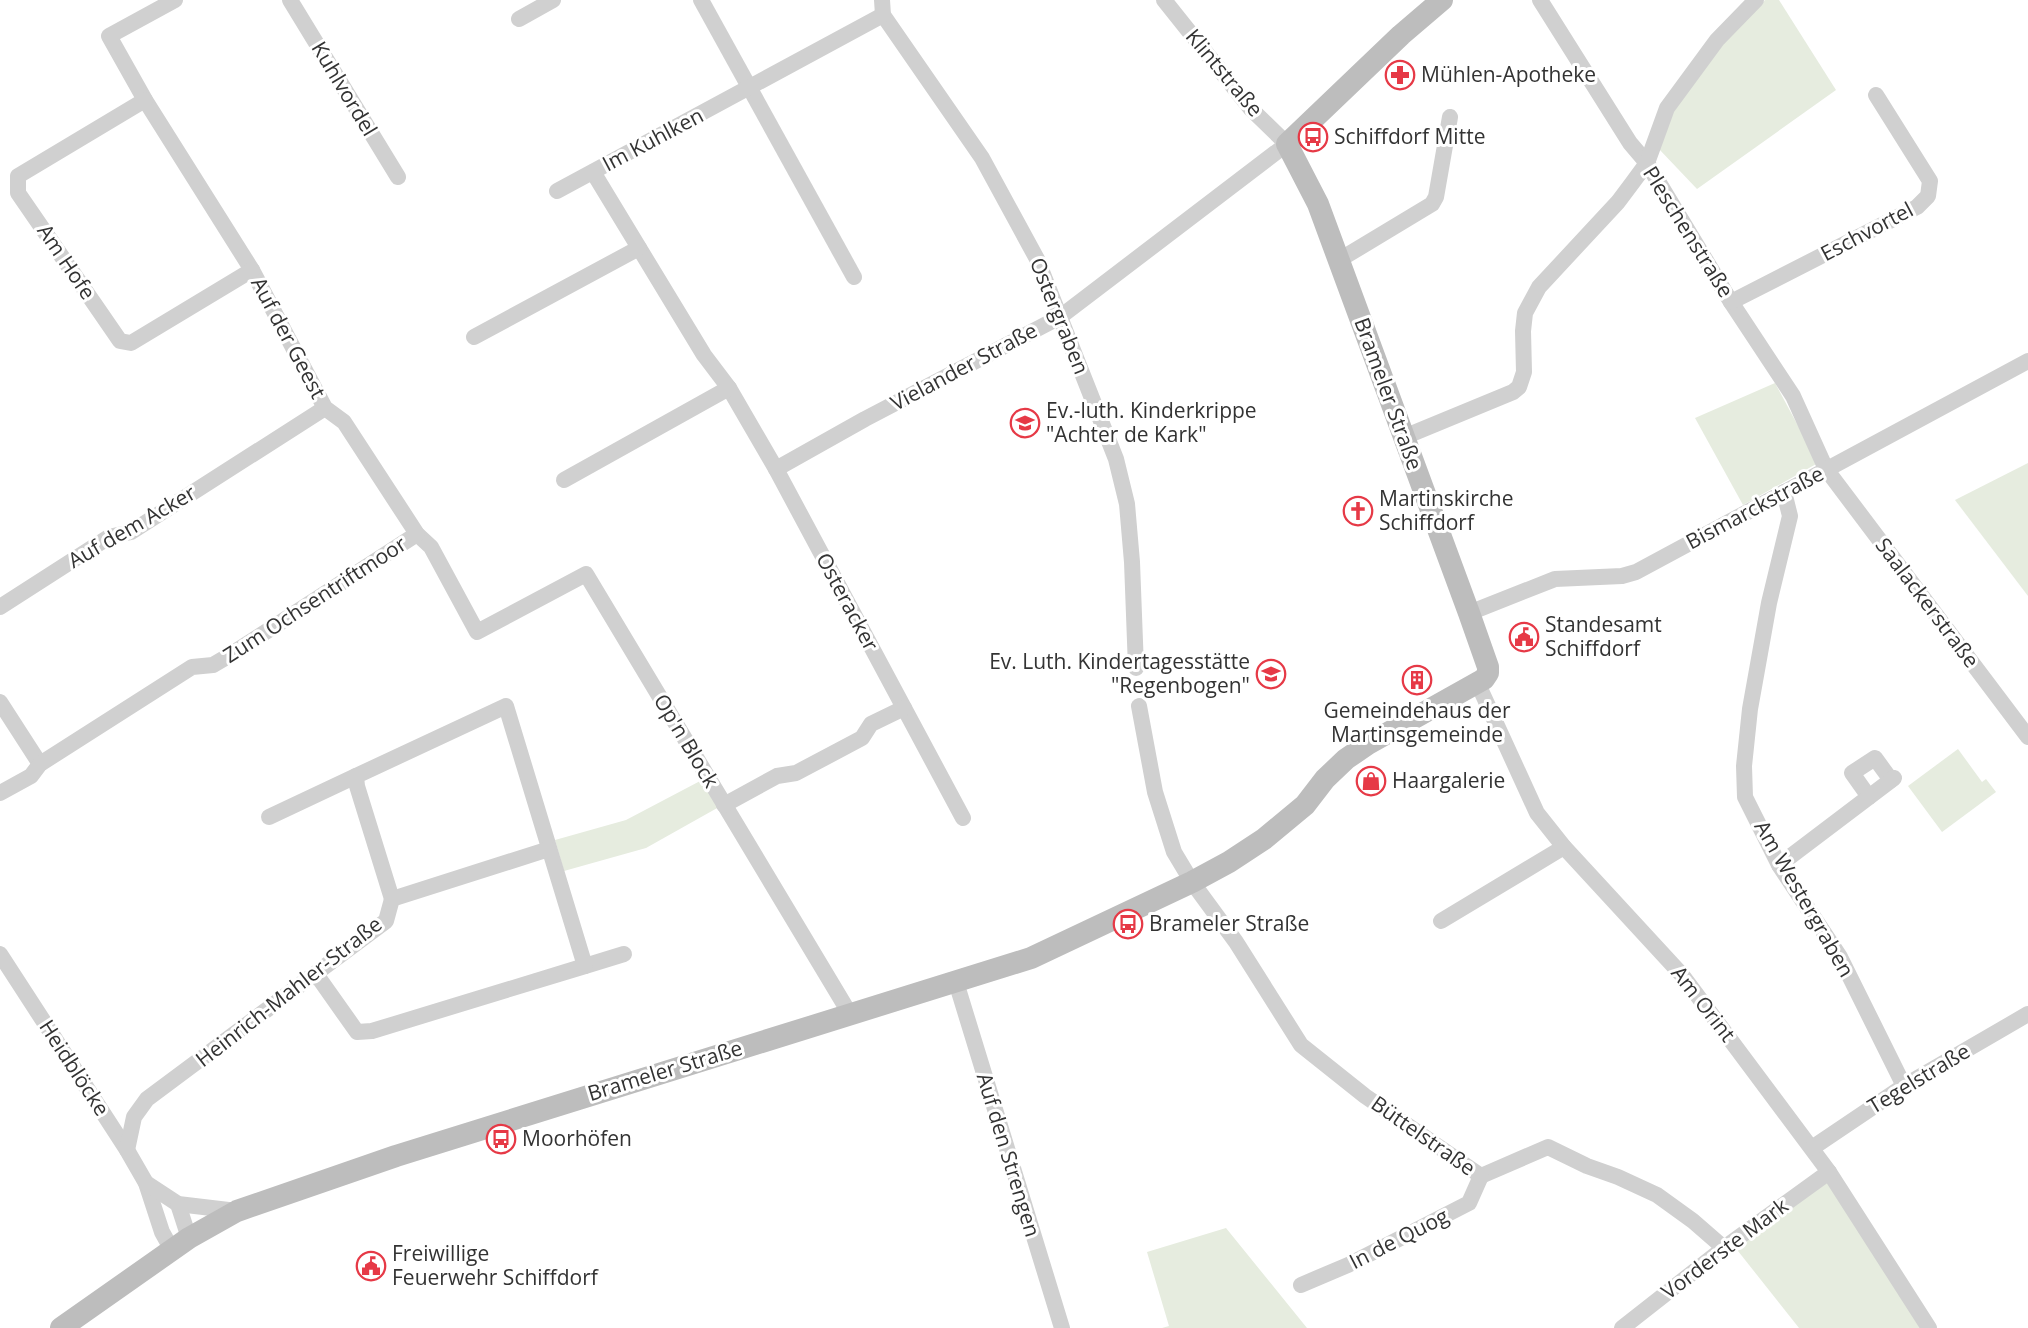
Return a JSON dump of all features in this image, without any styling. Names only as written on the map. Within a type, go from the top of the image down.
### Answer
[{"type":"street","name":"Auf der Geest","points":[[174,0],[109,36],[145,100],[252,270],[325,408],[344,422],[417,534],[431,547],[477,632]]},
{"type":"street","name":"Kuhlvordel","points":[[290,0],[398,177]]},
{"type":"street","points":[[519,19],[553,0]]},
{"type":"street","points":[[701,0],[854,277]]},
{"type":"street","name":"Klintstraße","points":[[1164,0],[1251,109],[1287,144]]},
{"type":"street","points":[[1287,144],[1385,50],[1442,0]]},
{"type":"street","name":"Pleschenstraße","points":[[1540,0],[1630,143],[1647,163],[1731,302],[1793,396],[1826,469]]},
{"type":"street","points":[[1404,437],[1513,392],[1519,387],[1524,372],[1525,313],[1539,287],[1618,202],[1647,163],[1667,108],[1717,40],[1756,0]]},
{"type":"street","name":"Im Kuhlken","points":[[557,191],[750,88],[883,7]]},
{"type":"street","name":"Ostergraben","points":[[883,7],[982,158],[1037,259],[1116,459],[1127,504],[1137,668]]},
{"type":"street","name":"Eschvortel","points":[[1731,302],[1917,207],[1928,196],[1930,181],[1876,95]]},
{"type":"street","name":"Am Hofe","points":[[145,100],[18,176],[18,193],[120,341],[131,343],[252,270]]},
{"type":"street","points":[[1339,260],[1432,204],[1436,197],[1450,117]]},
{"type":"street","name":"Brameler Straße","points":[[61,1328],[180,1244],[237,1211],[396,1156],[1031,958],[1192,882],[1229,862],[1264,839],[1305,805],[1325,779],[1346,759],[1368,744],[1484,680],[1488,667],[1469,613],[1318,204],[1287,144]]},
{"type":"street","name":"Vielander Straße","points":[[776,469],[1060,317],[1287,144]]},
{"type":"street","name":"Osteracker","points":[[593,172],[704,355],[729,388],[776,469],[963,818]]},
{"type":"street","points":[[474,337],[639,248]]},
{"type":"street","name":"Bismarckstraße","points":[[1469,613],[1555,579],[1622,576],[1636,572],[2028,361]]},
{"type":"street","points":[[564,480],[729,388]]},
{"type":"street","name":"Auf dem Acker","points":[[0,607],[109,537],[131,532],[325,408]]},
{"type":"street","name":"Saalackerstraße","points":[[1826,469],[2028,737]]},
{"type":"street","name":"Am Westergraben","points":[[1784,492],[1790,516],[1769,603],[1750,709],[1744,766],[1745,797],[1779,865],[1840,957],[1904,1086]]},
{"type":"street","name":"Zum Ochsentriftmoor","points":[[0,793],[32,776],[40,764],[192,667],[213,665],[230,655],[417,534]]},
{"type":"street","name":"Op'n Block","points":[[477,632],[586,574],[850,1014]]},
{"type":"street","name":"Am Orint","points":[[1478,684],[1537,813],[1564,847],[1682,975],[1829,1172],[1929,1328]]},
{"type":"street","points":[[0,702],[40,764]]},
{"type":"street","points":[[269,817],[506,706],[585,966]]},
{"type":"street","points":[[1139,706],[1155,792],[1174,852],[1192,882]]},
{"type":"street","points":[[724,805],[777,776],[796,773],[862,738],[872,724],[904,708]]},
{"type":"street","points":[[1779,865],[1893,779],[1875,758],[1852,773],[1869,797]]},
{"type":"street","points":[[356,776],[357,786],[392,899]]},
{"type":"street","points":[[1441,921],[1564,847]]},
{"type":"street","name":"Heinrich-Mahler-Straße","points":[[127,1150],[134,1117],[147,1099],[386,921],[392,899],[549,849]]},
{"type":"street","name":"Büttelstraße","points":[[1192,882],[1236,942],[1301,1045],[1365,1096],[1481,1176],[1548,1147],[1657,1195],[1693,1221],[1724,1248]]},
{"type":"street","name":"Heidblöcke","points":[[0,954],[127,1150],[146,1183],[162,1232],[180,1244]]},
{"type":"street","points":[[316,974],[357,1032],[372,1031],[624,954]]},
{"type":"street","name":"Auf den Strengen","points":[[956,982],[1062,1328]]},
{"type":"street","name":"Tegelstraße","points":[[1812,1148],[1904,1086],[2028,1014]]},
{"type":"street","name":"Vorderste Mark","points":[[1622,1328],[1724,1248],[1829,1172]]},
{"type":"street","name":"In de Quog","points":[[1301,1285],[1348,1265],[1468,1203],[1481,1176]]},
{"type":"street","name":"Heidblöcke","points":[[146,1183],[178,1204],[237,1211]]},
{"type":"street","points":[[178,1204],[180,1244]]},
{"type":"shaded area","points":[[1765,0],[1779,0],[1836,90],[1697,189],[1658,148],[1673,111],[1723,43]]},
{"type":"shaded area","points":[[1775,383],[1818,463],[1743,505],[1695,418]]},
{"type":"shaded area","points":[[2028,463],[2028,596],[1955,500]]},
{"type":"shaded area","points":[[1958,749],[1982,782],[1986,779],[1996,792],[1942,832],[1908,786]]},
{"type":"shaded area","points":[[702,780],[719,807],[646,848],[564,871],[555,840],[626,820]]},
{"type":"shaded area","points":[[1832,1172],[1932,1328],[1799,1328],[1734,1246]]},
{"type":"shaded area","points":[[1226,1228],[1307,1328],[1162,1328],[1169,1326],[1147,1252]]},
{"type":"place","name":"Mühlen-Apotheke","points":[[1400,75]]},
{"type":"place","name":"Schiffdorf Mitte","points":[[1313,137]]},
{"type":"place","name":"Ev.-luth. Kinderkrippe \"Achter de Kark\"","points":[[1025,423]]},
{"type":"place","name":"Martinskirche Schiffdorf","points":[[1358,511]]},
{"type":"place","name":"Standesamt Schiffdorf","points":[[1524,637]]},
{"type":"place","name":"Ev. Luth. Kindertagesstätte \"Regenbogen\"","points":[[1271,674]]},
{"type":"place","name":"Gemeindehaus der Martinsgemeinde","points":[[1417,680]]},
{"type":"place","name":"Haargalerie","points":[[1371,781]]},
{"type":"place","name":"Brameler Straße","points":[[1128,924]]},
{"type":"place","name":"Moorhöfen","points":[[501,1139]]},
{"type":"place","name":"Freiwillige Feuerwehr Schiffdorf","points":[[371,1266]]}]
